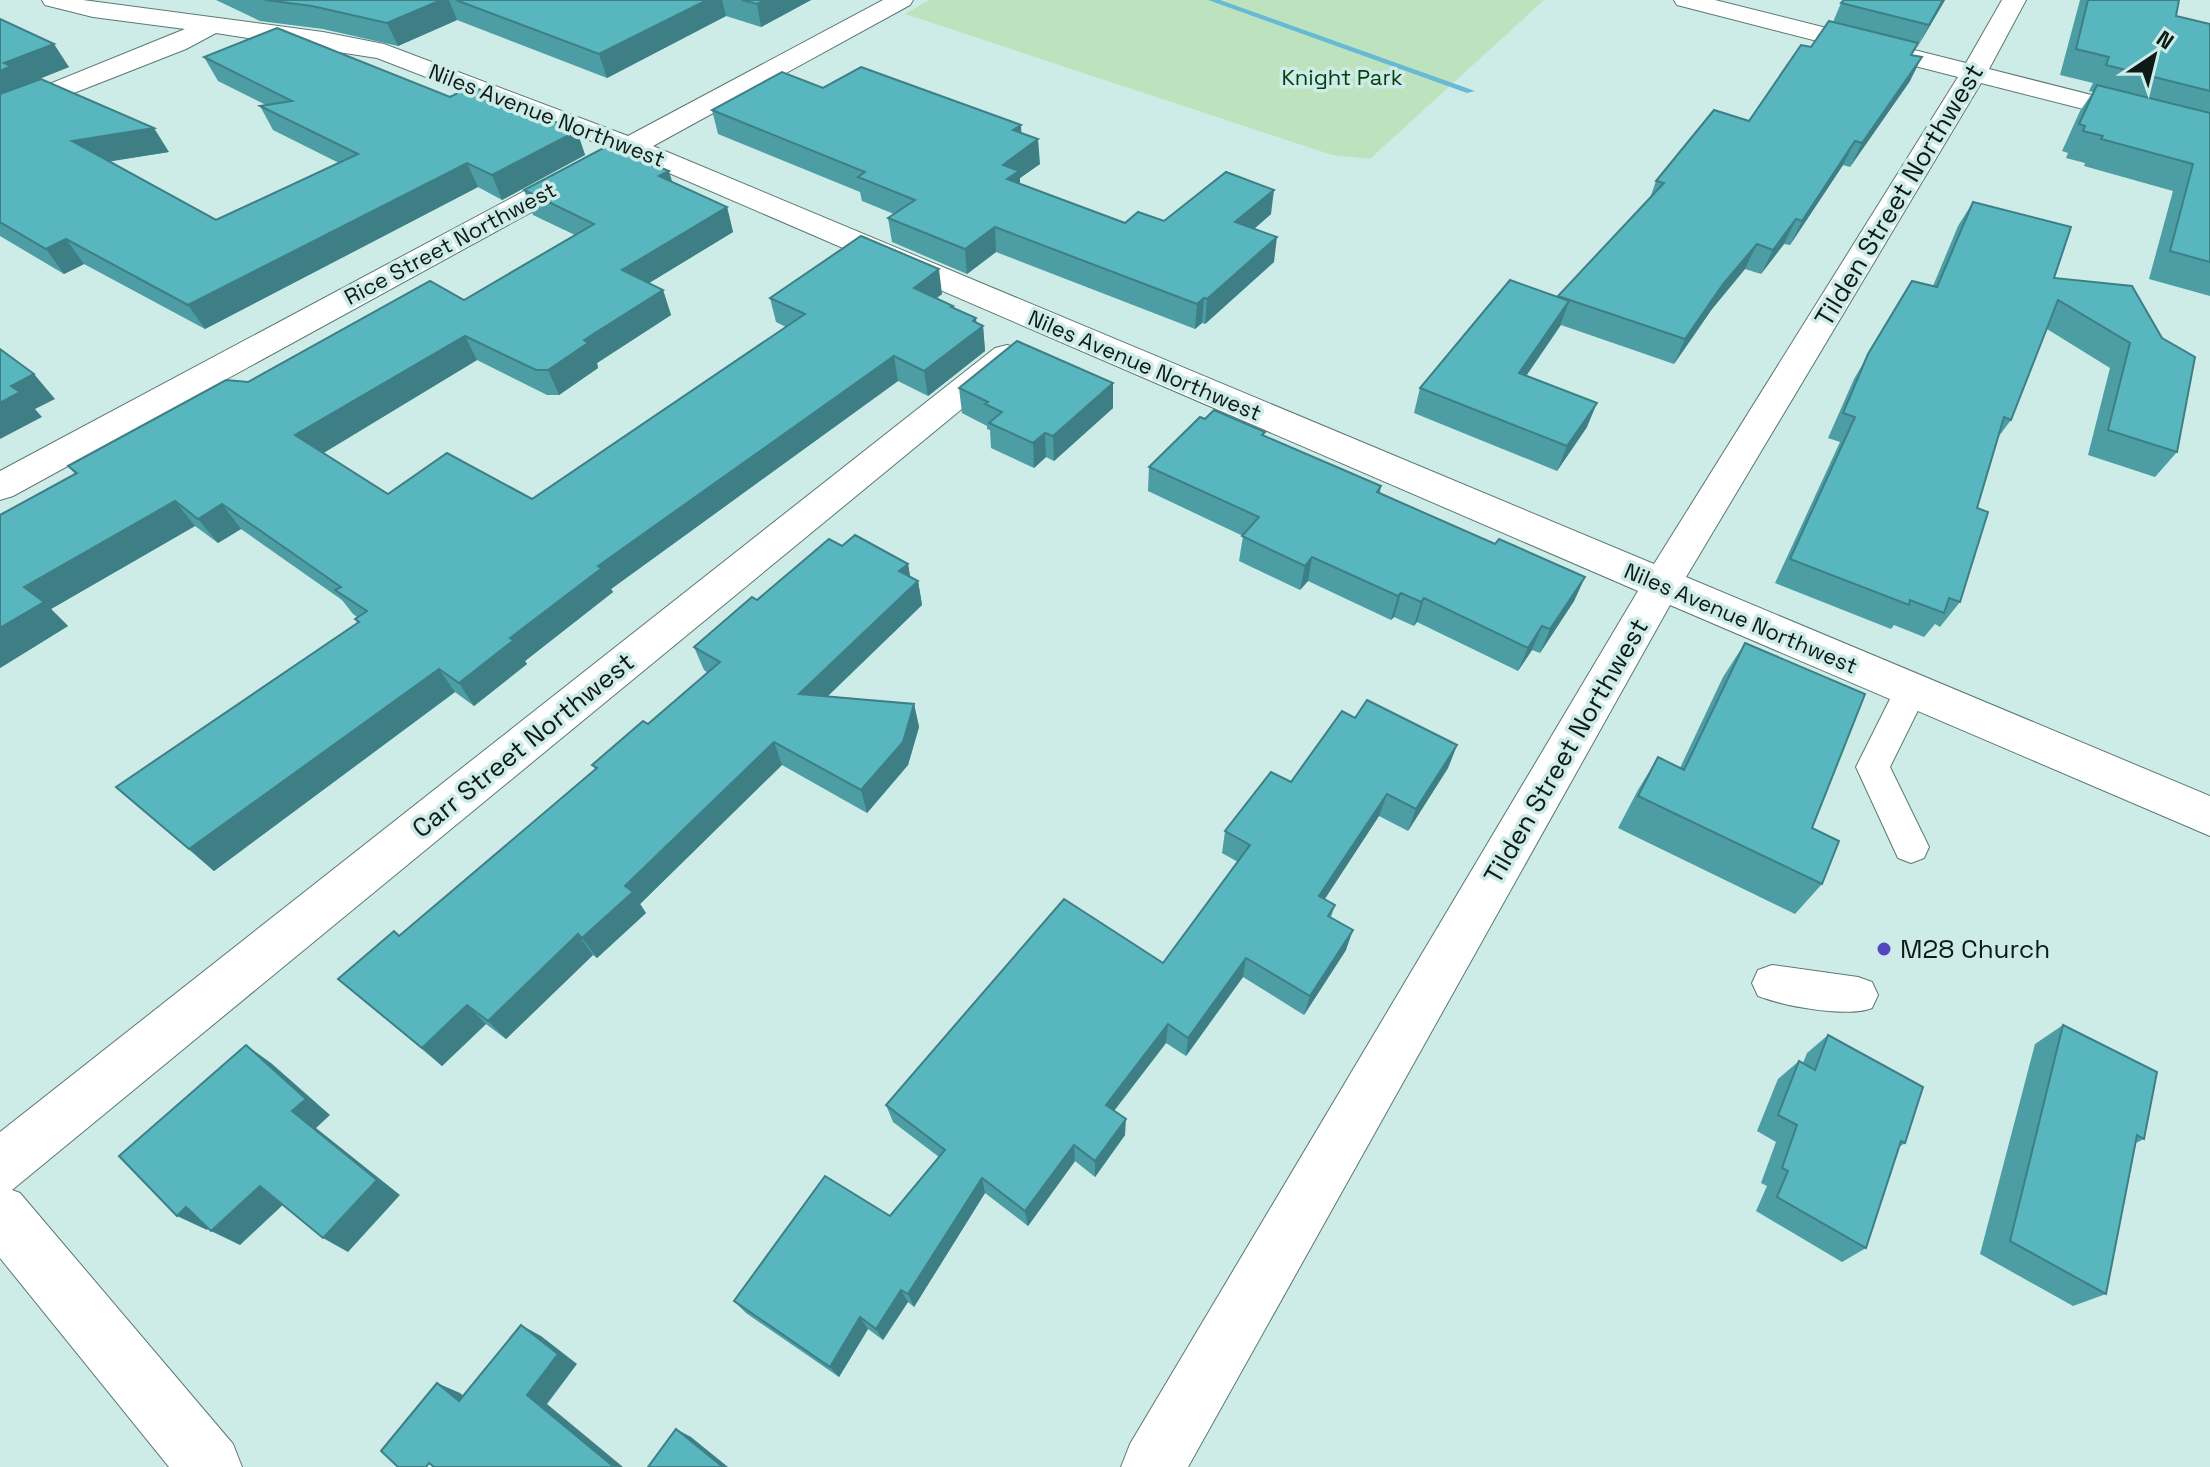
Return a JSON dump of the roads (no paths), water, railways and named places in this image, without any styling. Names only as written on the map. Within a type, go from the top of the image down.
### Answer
[{"type":"street","name":"Niles Avenue Northwest","points":[[54,0],[93,10],[323,40],[384,52],[630,146],[2210,817]]},
{"type":"street","name":"Rice Street Northwest","points":[[0,487],[901,0]]},
{"type":"street","points":[[1686,0],[2210,133]]},
{"type":"street","name":"Tilden Street Northwest","points":[[1153,1467],[1662,584],[1974,73],[2014,0]]},
{"type":"street","points":[[0,114],[177,44],[209,27]]},
{"type":"street","name":"Carr Street Northwest","points":[[0,1167],[1046,323]]},
{"type":"street","points":[[8,1238],[210,1467]]},
{"type":"lane","points":[[1911,690],[1873,767],[1911,847]]},
{"type":"lane","points":[[1772,983],[1858,995]]},
{"type":"waterway","points":[[1212,0],[1470,91]]},
{"type":"place","name":"M28 Church","points":[[1884,949]]},
{"type":"park label","name":"Knight Park","points":[[1342,77]]}]
